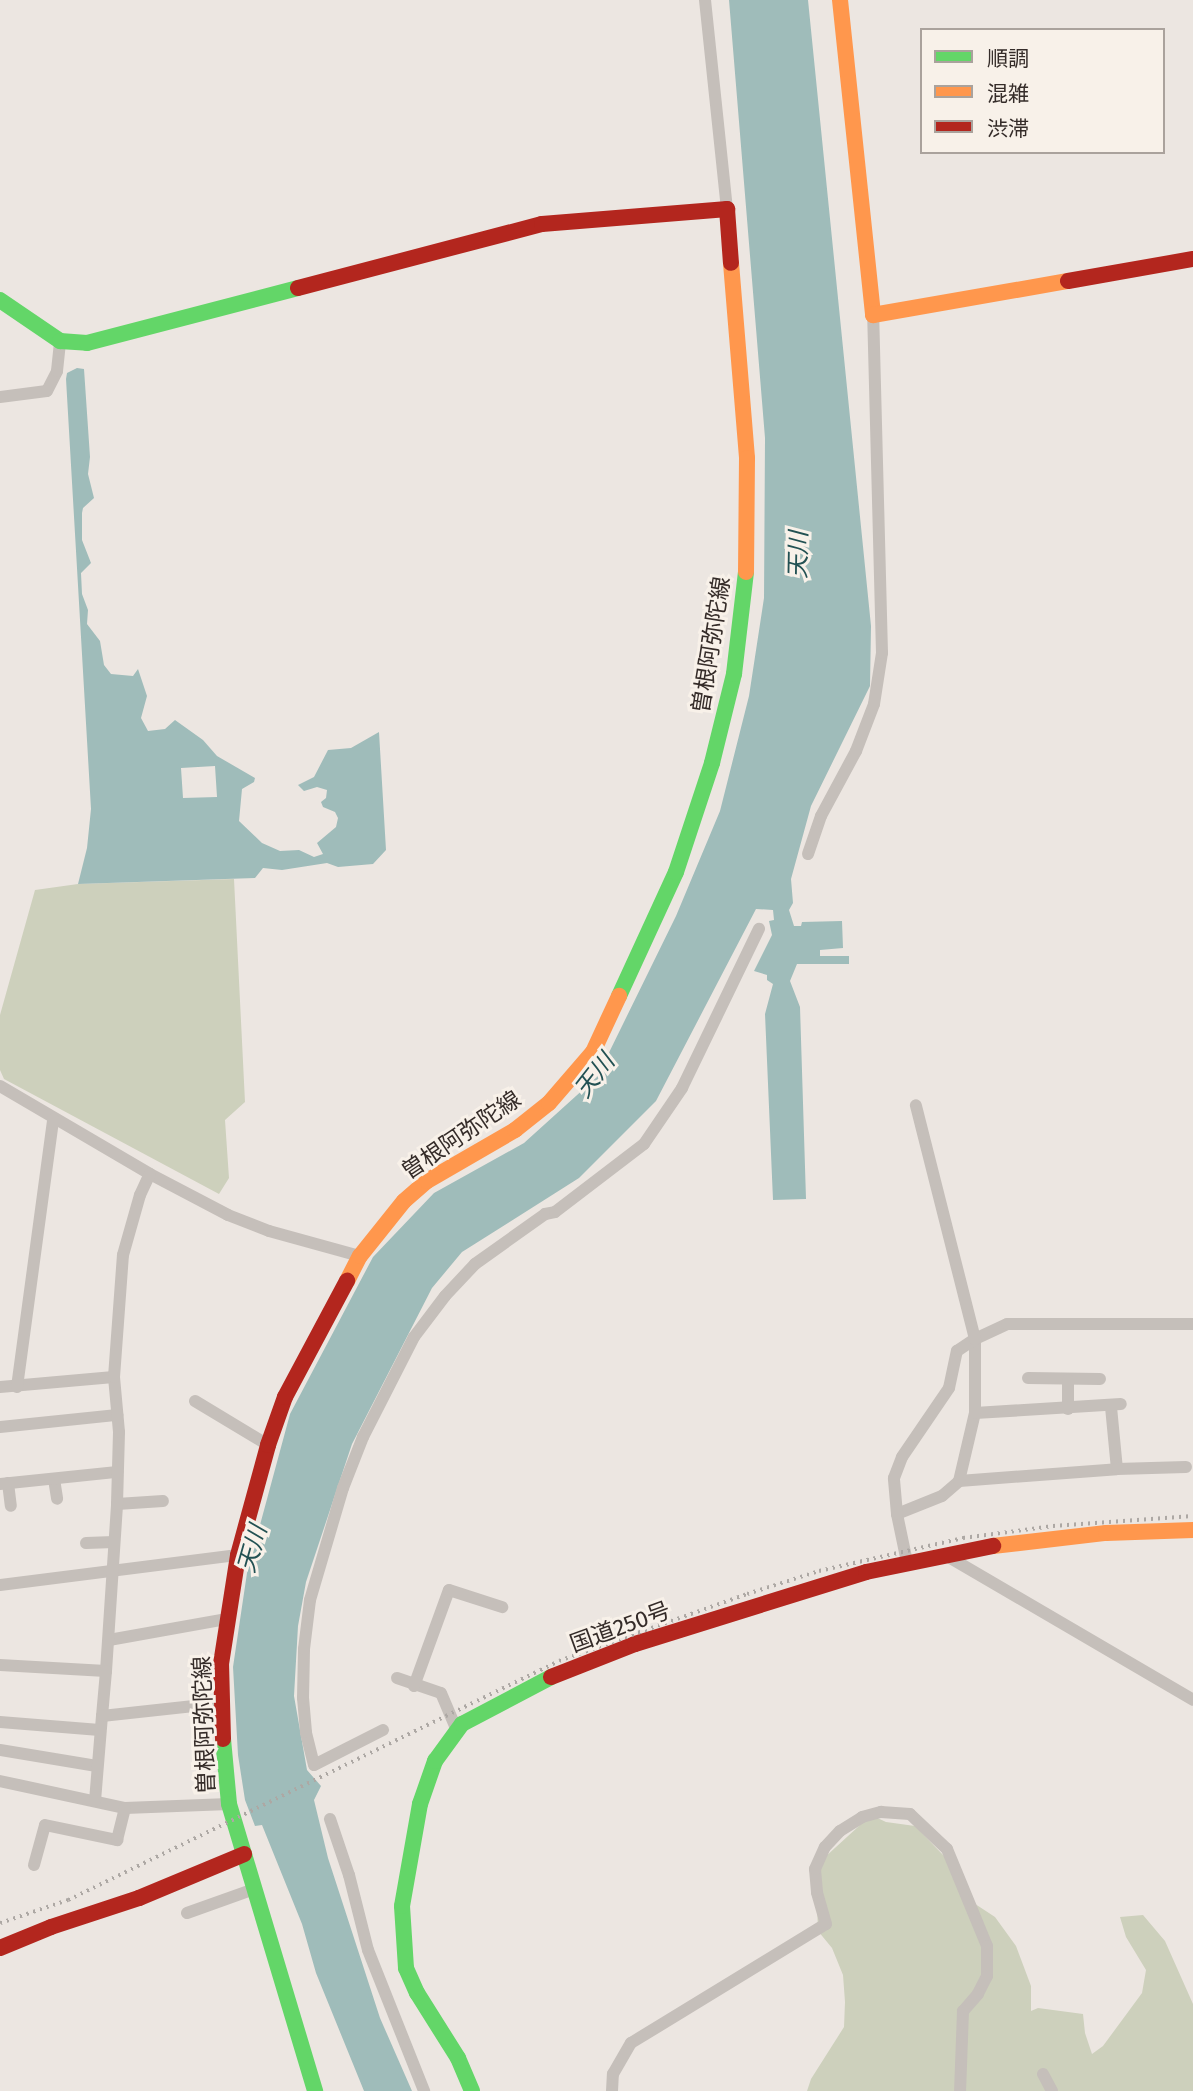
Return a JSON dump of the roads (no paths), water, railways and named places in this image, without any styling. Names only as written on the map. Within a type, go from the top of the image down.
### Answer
[{"type":"main road","points":[[840,0],[873,315],[1193,259]]},
{"type":"main road","points":[[0,300],[60,341],[87,343],[542,224],[727,209]]},
{"type":"main road","name":"曽根阿弥陀線","points":[[315,2091],[229,1804],[221,1703],[221,1664],[238,1555],[268,1445],[302,1361],[360,1256],[404,1201],[428,1181],[515,1130],[549,1102],[593,1052],[676,872],[712,763],[734,674],[746,580],[747,458],[727,209]]},
{"type":"main road","name":"国道250号","points":[[472,2091],[457,2058],[417,1993],[406,1968],[402,1942],[402,1906],[420,1804],[435,1761],[456,1730],[476,1714],[549,1678],[635,1644],[780,1597],[907,1562],[1023,1541],[1106,1533],[1193,1530]]},
{"type":"main road","points":[[0,1948],[51,1927],[139,1898],[244,1854]]},
{"type":"street","points":[[705,0],[727,209]]},
{"type":"street","points":[[808,854],[821,816],[856,751],[874,704],[882,653],[873,315]]},
{"type":"street","points":[[0,397],[47,391],[57,370],[60,341]]},
{"type":"street","points":[[383,1730],[314,1765],[306,1732],[303,1698],[304,1649],[310,1600],[343,1488],[363,1437],[414,1337],[445,1296],[475,1264],[545,1214],[555,1212],[644,1144],[682,1088],[758,929]]},
{"type":"street","points":[[1,1091],[228,1215],[269,1231],[360,1256]]},
{"type":"street","points":[[897,1514],[942,1496],[959,1481],[975,1413],[975,1339],[916,1105]]},
{"type":"street","points":[[17,1387],[53,1119]]},
{"type":"street","points":[[95,1801],[117,1504],[117,1415],[114,1377],[123,1255],[140,1195],[150,1174]]},
{"type":"street","points":[[907,1562],[897,1514],[894,1478],[902,1457],[949,1388],[957,1351],[1007,1324],[1193,1324]]},
{"type":"street","points":[[0,1387],[114,1377]]},
{"type":"street","points":[[1028,1378],[1100,1379]]},
{"type":"street","points":[[1068,1380],[1068,1409]]},
{"type":"street","points":[[195,1401],[268,1445]]},
{"type":"street","points":[[975,1413],[1116,1405],[1117,1469]]},
{"type":"street","points":[[0,1427],[117,1415]]},
{"type":"street","points":[[959,1481],[1117,1469],[1186,1468]]},
{"type":"street","points":[[11,1506],[4,1484],[117,1472]]},
{"type":"street","points":[[54,1479],[57,1499]]},
{"type":"street","points":[[117,1504],[163,1501]]},
{"type":"street","points":[[86,1543],[114,1542]]},
{"type":"street","points":[[944,1554],[1193,1700]]},
{"type":"street","points":[[0,1585],[238,1555]]},
{"type":"street","points":[[414,1686],[449,1590],[502,1607]]},
{"type":"street","points":[[109,1640],[227,1619]]},
{"type":"street","points":[[0,1667],[106,1671]]},
{"type":"street","points":[[397,1678],[441,1693],[456,1730]]},
{"type":"street","points":[[102,1716],[221,1703]]},
{"type":"street","points":[[0,1722],[100,1730]]},
{"type":"street","points":[[0,1750],[97,1766]]},
{"type":"street","points":[[0,1781],[124,1808],[229,1804]]},
{"type":"street","points":[[34,1865],[45,1825],[117,1840],[124,1808]]},
{"type":"street","points":[[612,2091],[613,2074],[631,2043],[826,1924],[817,1892],[815,1870],[825,1847],[840,1830],[862,1816],[881,1812],[910,1814],[947,1849],[987,1945],[987,1976],[978,1994],[963,2011],[960,2091]]},
{"type":"street","points":[[330,1819],[349,1875],[368,1950],[424,2091]]},
{"type":"street","points":[[187,1913],[254,1889]]},
{"type":"street","points":[[1043,2074],[1052,2091]]},
{"type":"water","name":"天川","points":[[729,0],[808,0],[871,626],[870,686],[811,806],[791,879],[793,903],[789,910],[794,926],[801,926],[802,922],[842,921],[843,948],[820,950],[820,956],[849,956],[849,964],[797,964],[790,981],[800,1007],[806,1199],[773,1200],[765,1014],[773,984],[767,980],[767,975],[754,971],[772,935],[769,921],[774,920],[773,910],[756,909],[656,1101],[579,1178],[462,1252],[432,1288],[352,1444],[306,1582],[298,1626],[294,1696],[307,1770],[321,1786],[314,1800],[328,1858],[380,2018],[412,2091],[364,2091],[316,1973],[302,1924],[262,1825],[255,1826],[245,1800],[238,1755],[233,1667],[247,1573],[290,1414],[373,1257],[434,1193],[524,1143],[597,1077],[676,916],[720,811],[749,696],[764,598],[765,438]]},
{"type":"water","points":[[77,368],[84,369],[90,457],[88,474],[94,498],[83,508],[82,513],[82,540],[91,563],[81,573],[82,594],[88,610],[87,624],[100,641],[104,665],[111,674],[133,676],[138,669],[147,696],[141,718],[148,731],[165,729],[175,720],[203,740],[217,756],[255,778],[254,782],[242,789],[239,821],[262,843],[280,851],[299,850],[314,857],[323,854],[317,843],[336,827],[338,818],[335,812],[323,807],[321,802],[326,798],[327,790],[317,787],[304,791],[298,785],[314,777],[328,750],[351,748],[379,732],[386,850],[373,864],[338,867],[327,863],[282,870],[263,868],[255,878],[78,884],[87,848],[91,809],[67,373]],"holes":[[[215,766],[217,797],[183,798],[181,768]]]},
{"type":"railway","points":[[0,1923],[68,1900],[559,1661],[747,1594],[819,1571],[963,1538],[1053,1526],[1193,1516]]}]
